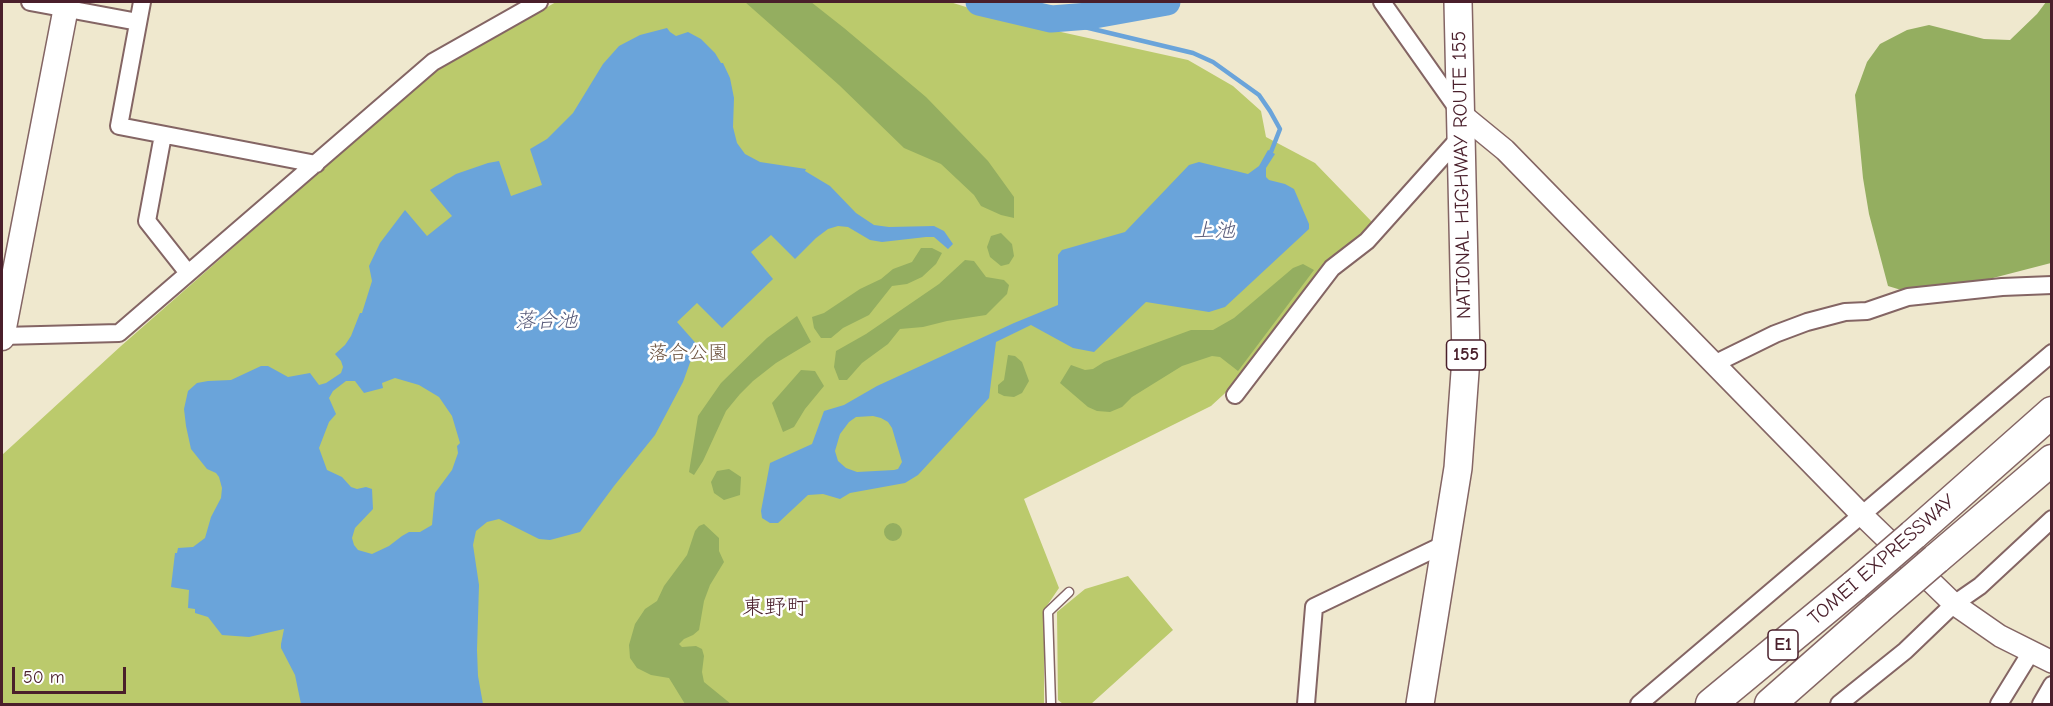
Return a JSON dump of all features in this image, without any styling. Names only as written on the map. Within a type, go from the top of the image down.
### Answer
[{"type":"highway","name":"NATIONAL HIGHWAY ROUTE 155","points":[[1420,705],[1458,468],[1466,358],[1458,2]]},
{"type":"highway","name":"TOMEI EXPRESSWAY","points":[[1711,705],[1855,585],[2052,412]]},
{"type":"highway","name":"TOMEI EXPRESSWAY","points":[[1770,705],[2052,460]]},
{"type":"main road","points":[[2,337],[67,5]]},
{"type":"street","points":[[30,2],[67,5],[138,22]]},
{"type":"street","points":[[142,2],[119,126],[315,164]]},
{"type":"street","points":[[2,337],[119,333],[434,62],[539,2]]},
{"type":"street","points":[[1382,2],[1461,124],[1505,150],[1862,515],[1954,604],[2000,636],[2052,662]]},
{"type":"street","points":[[1236,395],[1332,268],[1367,241],[1461,124]]},
{"type":"street","points":[[163,135],[147,221],[188,273]]},
{"type":"street","points":[[1714,364],[1775,334],[1806,322],[1845,312],[1867,311],[1908,297],[2002,287],[2052,285]]},
{"type":"street","points":[[1639,705],[2052,353]]},
{"type":"street","points":[[1839,705],[1905,651],[1954,604],[1980,586],[2052,519]]},
{"type":"street","points":[[1305,705],[1314,607],[1447,543]]},
{"type":"street","points":[[1999,705],[2031,652]]},
{"type":"street","points":[[2041,705],[2052,685]]},
{"type":"lane","points":[[1051,705],[1048,612],[1069,592]]},
{"type":"green space","name":"落合公園","points":[[556,2],[950,2],[1011,21],[1188,60],[1233,86],[1261,111],[1266,137],[1315,163],[1374,224],[1325,264],[1235,384],[1211,406],[1024,499],[1059,588],[1044,610],[1044,704],[2,704],[2,455],[121,346],[431,74]]},
{"type":"green space","points":[[745,2],[811,2],[844,28],[926,97],[988,161],[1014,197],[1014,218],[981,206],[974,195],[941,164],[904,148],[839,85]]},
{"type":"green space","points":[[2046,2],[2051,2],[2051,263],[1962,286],[1911,293],[1888,286],[1869,214],[1855,95],[1867,62],[1880,44],[1907,30],[1929,25],[1984,39],[2010,40]]},
{"type":"green space","points":[[1001,233],[1012,244],[1014,256],[1009,264],[1001,266],[990,257],[987,247],[991,236]]},
{"type":"green space","points":[[921,248],[932,248],[942,253],[936,264],[922,277],[907,284],[892,286],[869,315],[843,328],[831,338],[821,338],[814,328],[812,317],[824,313],[860,289],[881,279],[893,269],[912,262]]},
{"type":"green space","points":[[965,260],[974,261],[986,277],[1004,280],[1009,285],[1007,294],[986,315],[900,329],[888,344],[862,363],[847,380],[839,380],[834,367],[836,351],[866,334],[939,284]]},
{"type":"green space","points":[[1303,264],[1314,270],[1238,371],[1220,357],[1212,356],[1182,366],[1132,397],[1122,407],[1110,412],[1097,411],[1088,407],[1060,383],[1071,365],[1085,370],[1093,369],[1104,362],[1191,330],[1213,330],[1234,318],[1293,268]]},
{"type":"green space","points":[[797,316],[811,342],[776,363],[740,394],[726,411],[694,475],[689,472],[698,416],[721,383],[767,338]]},
{"type":"green space","points":[[1008,355],[1015,356],[1022,362],[1029,381],[1022,393],[1014,397],[998,393],[998,385],[1004,380]]},
{"type":"green space","points":[[801,370],[815,371],[824,386],[794,427],[783,432],[772,403]]},
{"type":"green space","points":[[729,469],[741,477],[740,495],[724,500],[714,493],[711,482],[717,471]]},
{"type":"green space","points":[[893,523],[899,526],[902,532],[899,538],[893,541],[887,538],[884,532],[887,526]]},
{"type":"green space","points":[[704,524],[719,538],[719,551],[724,562],[710,585],[704,601],[699,630],[679,644],[682,647],[696,646],[702,649],[704,682],[731,704],[685,704],[669,678],[651,675],[637,668],[630,658],[629,645],[635,624],[645,609],[657,601],[664,586],[687,555],[695,531]]},
{"type":"green space","points":[[1128,576],[1173,630],[1091,704],[1063,704],[1058,700],[1057,612],[1085,589]]},
{"type":"water","name":"落合池","points":[[667,28],[676,36],[688,32],[701,39],[715,53],[730,78],[734,98],[733,127],[737,143],[745,154],[760,162],[806,169],[805,171],[830,186],[856,213],[874,225],[934,226],[944,231],[953,244],[948,249],[934,237],[882,242],[870,240],[848,227],[838,226],[828,229],[816,238],[795,259],[771,235],[751,252],[773,279],[722,328],[697,303],[677,322],[700,348],[692,357],[683,382],[655,435],[580,532],[550,540],[539,539],[499,519],[487,522],[476,531],[473,545],[479,585],[478,676],[483,704],[301,704],[295,675],[281,648],[284,629],[249,637],[222,635],[208,617],[195,613],[195,609],[188,608],[189,590],[171,587],[175,553],[178,548],[193,547],[205,538],[211,517],[221,498],[222,488],[216,473],[207,469],[191,449],[184,409],[188,391],[197,383],[231,380],[261,366],[268,366],[288,377],[310,373],[319,385],[341,373],[343,367],[335,354],[351,336],[360,313],[362,313],[372,281],[369,266],[380,243],[405,210],[427,236],[452,216],[430,190],[456,174],[488,163],[499,161],[511,196],[542,185],[530,149],[547,139],[573,113],[603,64],[619,46],[640,35]],"holes":[[[395,378],[419,385],[439,397],[452,416],[460,443],[457,446],[458,453],[452,470],[435,493],[432,525],[420,532],[409,532],[389,546],[372,554],[358,550],[352,538],[355,528],[373,509],[372,489],[351,487],[342,477],[327,470],[319,448],[329,422],[336,414],[329,398],[333,391],[346,381],[355,381],[364,393],[383,388],[382,383]]]},
{"type":"water","name":"上池","points":[[1268,150],[1275,154],[1266,168],[1266,177],[1294,189],[1309,229],[1225,307],[1209,312],[1146,302],[1094,352],[1073,348],[1031,325],[996,342],[989,398],[918,475],[905,483],[850,493],[840,499],[823,494],[808,495],[778,523],[770,523],[762,518],[761,511],[770,463],[812,444],[824,411],[844,405],[877,386],[1058,305],[1058,255],[1062,250],[1125,232],[1189,165],[1199,162],[1248,174],[1259,166]],"holes":[[[856,417],[881,418],[892,428],[902,462],[898,469],[857,472],[846,468],[838,461],[835,451],[840,434]]]},
{"type":"waterway","points":[[979,2],[1051,19],[1089,16],[1167,2]]},
{"type":"waterway","points":[[1051,19],[1193,53],[1213,62],[1259,95],[1270,111],[1280,129],[1271,152]]},
{"type":"district","name":"東野町","points":[[775,608]]}]
